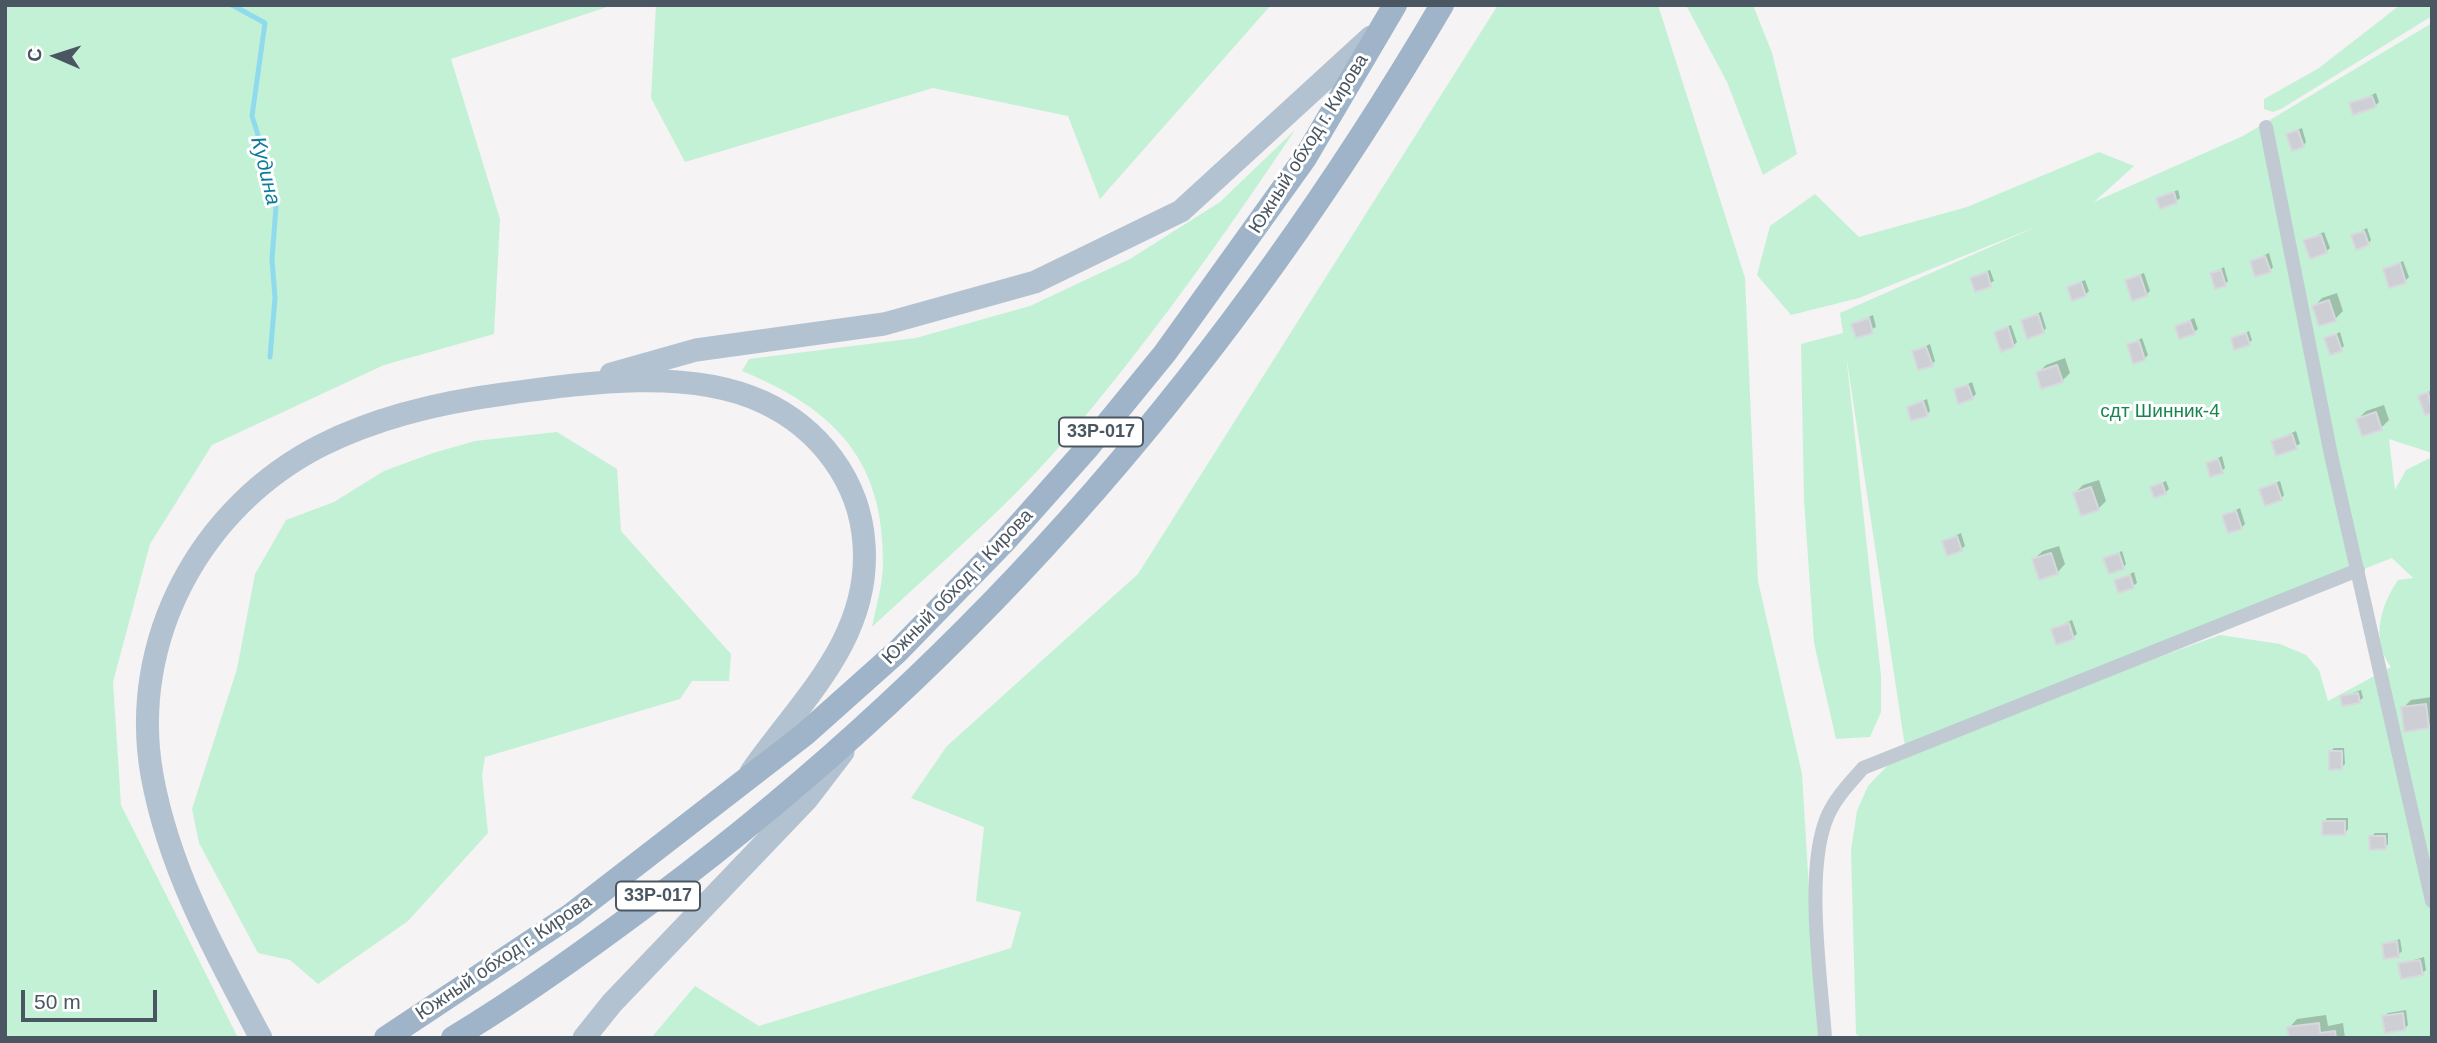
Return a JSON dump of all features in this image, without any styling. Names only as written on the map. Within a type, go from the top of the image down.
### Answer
[{"type":"highway","name":"Южный обход г. Кирова","points":[[453,1038],[593,945],[712,856],[852,740],[948,649],[1056,536],[1137,445],[1267,278],[1340,171],[1442,5]]},
{"type":"highway","name":"Южный обход г. Кирова","points":[[386,1038],[571,915],[805,733],[898,651],[1003,543],[1089,446],[1165,353],[1239,254],[1305,158],[1390,15]]},
{"type":"main road","points":[[261,1038],[194,909],[174,857],[154,784],[148,741],[149,697],[159,637],[170,605],[206,543],[232,511],[286,466],[319,446],[391,417],[440,404],[578,384],[696,350],[884,324],[1035,282],[1181,211],[1390,15]]},
{"type":"main road","points":[[578,384],[692,384],[718,387],[763,401],[788,415],[812,434],[830,454],[855,498],[864,545],[861,593],[854,623],[843,648],[821,681],[747,777]]},
{"type":"main road","points":[[584,1038],[612,1003],[807,799],[852,740]]},
{"type":"street","points":[[2266,127],[2331,455],[2432,901]]},
{"type":"street","points":[[1825,1038],[1815,868],[1828,816],[1839,795],[1863,768],[2358,570]]},
{"type":"green space","points":[[5,5],[613,5],[451,59],[500,219],[494,334],[384,365],[212,445],[150,544],[113,682],[121,805],[238,1038],[5,1038]]},
{"type":"green space","points":[[656,5],[1271,5],[1100,199],[1068,116],[933,88],[685,162],[651,98]]},
{"type":"green space","points":[[1498,5],[1658,5],[1745,278],[1758,581],[1802,774],[1818,1038],[651,1038],[695,986],[759,1026],[1011,948],[1021,912],[976,901],[984,827],[911,798],[947,746],[1138,574]]},
{"type":"green space","points":[[1686,5],[1753,5],[1772,53],[1797,154],[1763,175],[1727,82]]},
{"type":"green space","points":[[2400,5],[2432,5],[2432,16],[2281,109],[2273,112],[2264,109],[2264,99],[2319,68]]},
{"type":"green space","name":"сдт Шинник-4","points":[[2432,23],[2432,453],[2389,439],[2395,490],[2406,470],[2432,457],[2432,1038],[1862,1038],[1856,1034],[1851,850],[1857,811],[1868,786],[1888,765],[2068,690],[2220,635],[2280,644],[2306,655],[2319,670],[2328,701],[2391,667],[2381,645],[2380,622],[2387,600],[2398,580],[2413,578],[2392,558],[1905,747],[1846,354],[1881,676],[1881,712],[1870,737],[1836,739],[1814,643],[1804,500],[1801,344],[1843,333],[1840,313],[2038,226],[1859,298],[1791,315],[1757,275],[1770,226],[1815,194],[1859,237],[1967,207],[2099,152],[2134,166],[2094,202],[2243,136]]},
{"type":"green space","points":[[1295,130],[1182,291],[1123,370],[1060,446],[992,516],[872,627],[883,571],[881,526],[874,494],[863,467],[847,442],[827,421],[803,402],[742,371],[749,359],[916,338],[1030,306],[1130,259],[1220,202]]},
{"type":"green space","points":[[557,432],[617,469],[621,531],[731,654],[729,681],[692,681],[680,699],[485,757],[482,775],[488,833],[408,921],[318,984],[290,960],[258,953],[199,843],[192,809],[237,669],[255,574],[286,520],[334,502],[384,471],[475,441]]},
{"type":"building","points":[[2372,96],[2376,107],[2353,115],[2349,103]]},
{"type":"building","points":[[2298,130],[2304,147],[2292,151],[2286,134]]},
{"type":"building","points":[[2174,192],[2177,203],[2160,209],[2156,198]]},
{"type":"building","points":[[2364,231],[2369,245],[2356,250],[2351,235]]},
{"type":"building","points":[[2321,235],[2327,253],[2310,259],[2303,240]]},
{"type":"building","points":[[2265,256],[2271,272],[2255,277],[2250,261]]},
{"type":"building","points":[[2400,263],[2406,283],[2389,288],[2383,269]]},
{"type":"building","points":[[2221,270],[2226,286],[2215,289],[2210,273]]},
{"type":"building","points":[[1987,272],[1991,287],[1975,292],[1970,278]]},
{"type":"building","points":[[2140,275],[2147,296],[2132,301],[2125,280]]},
{"type":"building","points":[[2081,282],[2086,296],[2072,301],[2067,287]]},
{"type":"building","points":[[2329,300],[2336,321],[2319,326],[2312,306]]},
{"type":"building","points":[[2038,314],[2044,333],[2027,339],[2021,320]]},
{"type":"building","points":[[1869,318],[1873,333],[1856,338],[1851,324]]},
{"type":"building","points":[[2190,321],[2195,334],[2179,339],[2175,326]]},
{"type":"building","points":[[2008,327],[2014,347],[2001,352],[1994,332]]},
{"type":"building","points":[[2246,333],[2250,345],[2234,350],[2231,338]]},
{"type":"building","points":[[2336,334],[2342,351],[2330,355],[2324,338]]},
{"type":"building","points":[[2139,341],[2145,360],[2133,364],[2127,344]]},
{"type":"building","points":[[1926,347],[1933,366],[1918,370],[1912,351]]},
{"type":"building","points":[[2057,365],[2063,382],[2041,389],[2036,372]]},
{"type":"building","points":[[1968,385],[1973,399],[1958,404],[1954,389]]},
{"type":"building","points":[[2428,392],[2432,413],[2425,415],[2418,396]]},
{"type":"building","points":[[1923,401],[1928,416],[1911,421],[1907,407]]},
{"type":"building","points":[[2376,412],[2382,430],[2362,436],[2356,419]]},
{"type":"building","points":[[2292,434],[2297,449],[2276,456],[2271,441]]},
{"type":"building","points":[[2218,459],[2223,473],[2210,477],[2206,463]]},
{"type":"building","points":[[2162,483],[2166,494],[2154,498],[2150,487]]},
{"type":"building","points":[[2276,483],[2282,500],[2265,506],[2259,489]]},
{"type":"building","points":[[2091,487],[2099,510],[2081,516],[2073,493]]},
{"type":"building","points":[[2236,511],[2242,529],[2228,533],[2222,515]]},
{"type":"building","points":[[1957,536],[1962,551],[1947,556],[1942,541]]},
{"type":"building","points":[[2051,553],[2058,574],[2039,580],[2032,559]]},
{"type":"building","points":[[2119,553],[2124,569],[2109,574],[2103,558]]},
{"type":"building","points":[[2130,575],[2134,588],[2118,593],[2114,580]]},
{"type":"building","points":[[2069,623],[2074,639],[2056,645],[2051,629]]},
{"type":"building","points":[[2358,693],[2360,703],[2342,706],[2340,696]]},
{"type":"building","points":[[2426,704],[2429,728],[2404,732],[2401,707]]},
{"type":"building","points":[[2329,751],[2342,751],[2342,769],[2329,770]]},
{"type":"building","points":[[2322,821],[2345,821],[2345,835],[2322,835]]},
{"type":"building","points":[[2369,836],[2385,836],[2386,849],[2370,850]]},
{"type":"building","points":[[2397,941],[2399,957],[2384,959],[2382,944]]},
{"type":"building","points":[[2420,960],[2423,975],[2401,979],[2398,963]]},
{"type":"building","points":[[2403,1013],[2405,1030],[2385,1033],[2382,1016]]},
{"type":"building","points":[[2319,1023],[2320,1033],[2335,1031],[2336,1038],[2289,1038],[2287,1027]]},
{"type":"waterway","name":"Кудина","points":[[232,5],[265,23],[252,116],[268,167],[276,207],[272,259],[275,298],[270,357]]}]
